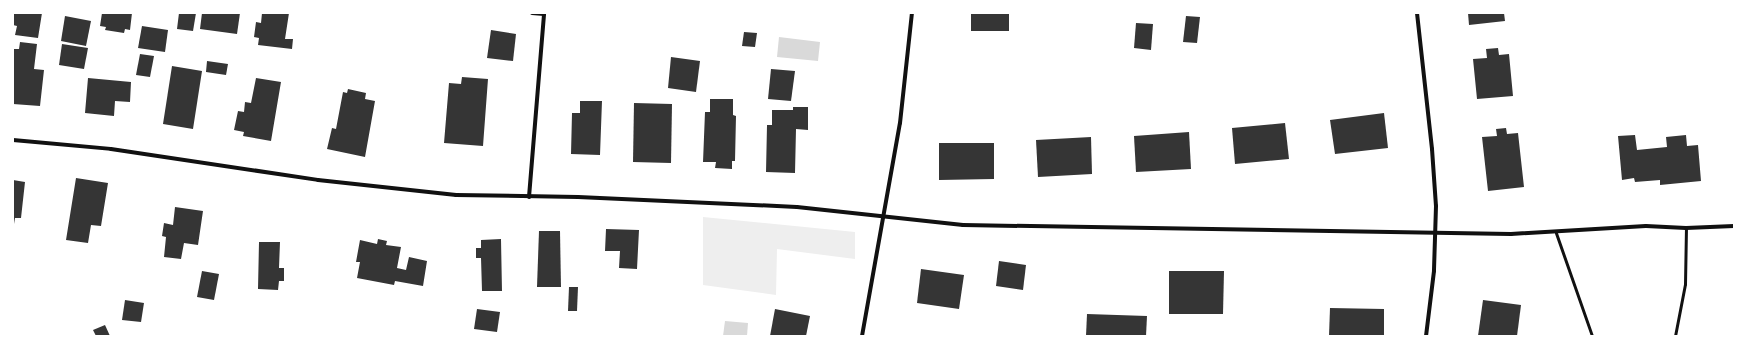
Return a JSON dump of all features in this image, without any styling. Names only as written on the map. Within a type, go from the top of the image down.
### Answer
[{"type":"street","points":[[529,197],[544,13],[532,13]]},
{"type":"street","points":[[862,336],[900,123],[912,13]]},
{"type":"street","points":[[1417,13],[1432,149],[1437,234],[1426,336]]},
{"type":"street","points":[[13,140],[111,149],[381,188],[529,197],[578,197],[781,206],[857,212],[884,217],[1005,227],[1437,234],[1556,233],[1646,226],[1686,228],[1734,226]]},
{"type":"lane","points":[[1674,336],[1686,284],[1686,228]]},
{"type":"lane","points":[[1556,233],[1592,336]]},
{"type":"shaded area","points":[[779,37],[820,42],[818,61],[777,57]]},
{"type":"shaded area","points":[[703,217],[855,232],[855,259],[777,249],[776,295],[703,285]]},
{"type":"shaded area","points":[[725,321],[748,323],[747,336],[723,336]]},
{"type":"building","points":[[13,13],[42,13],[38,38],[15,35],[17,26],[13,25]]},
{"type":"building","points":[[102,13],[132,13],[130,30],[125,29],[124,33],[105,30],[106,27],[100,26]]},
{"type":"building","points":[[179,13],[196,13],[193,31],[177,29]]},
{"type":"building","points":[[202,13],[240,13],[237,34],[200,29]]},
{"type":"building","points":[[262,13],[289,13],[285,39],[293,39],[292,49],[258,45],[259,38],[254,37],[256,22],[261,23]]},
{"type":"building","points":[[971,13],[1009,13],[1009,31],[971,31]]},
{"type":"building","points":[[1468,13],[1504,13],[1505,21],[1469,25]]},
{"type":"building","points":[[65,16],[91,21],[86,46],[61,41]]},
{"type":"building","points":[[1186,16],[1200,17],[1197,43],[1183,42]]},
{"type":"building","points":[[1136,23],[1153,24],[1151,50],[1134,48]]},
{"type":"building","points":[[142,26],[168,30],[165,52],[138,48]]},
{"type":"building","points":[[491,30],[516,34],[513,61],[487,58]]},
{"type":"building","points":[[744,32],[757,33],[755,47],[742,46]]},
{"type":"building","points":[[20,42],[37,44],[34,69],[44,70],[40,106],[13,104],[13,49],[19,49]]},
{"type":"building","points":[[62,44],[88,48],[84,69],[59,65]]},
{"type":"building","points":[[1498,48],[1499,55],[1509,54],[1513,96],[1477,99],[1473,59],[1487,58],[1486,49]]},
{"type":"building","points":[[140,54],[154,56],[150,77],[136,75]]},
{"type":"building","points":[[671,57],[700,61],[696,92],[668,88]]},
{"type":"building","points":[[207,61],[228,64],[226,75],[206,72]]},
{"type":"building","points":[[172,66],[202,71],[193,129],[163,124]]},
{"type":"building","points":[[771,69],[795,71],[791,101],[768,99]]},
{"type":"building","points":[[462,77],[488,79],[483,146],[444,143],[449,83],[461,84]]},
{"type":"building","points":[[88,78],[131,82],[130,102],[115,101],[114,116],[85,113]]},
{"type":"building","points":[[256,78],[281,82],[271,141],[243,136],[244,132],[234,130],[238,111],[244,112],[245,102],[251,103]]},
{"type":"building","points":[[348,89],[366,93],[365,99],[375,101],[365,157],[327,149],[332,128],[336,129],[343,92],[347,93]]},
{"type":"building","points":[[710,99],[733,99],[733,115],[736,116],[735,161],[732,161],[732,169],[715,168],[716,162],[703,162],[705,112],[710,112]]},
{"type":"building","points":[[580,101],[602,101],[600,155],[571,154],[572,113],[580,113]]},
{"type":"building","points":[[634,103],[672,104],[671,163],[633,162]]},
{"type":"building","points":[[793,107],[808,107],[808,130],[796,129],[795,173],[766,172],[767,125],[772,125],[772,110],[793,110]]},
{"type":"building","points":[[1384,113],[1388,148],[1335,154],[1330,120]]},
{"type":"building","points":[[1285,123],[1289,159],[1235,164],[1232,128]]},
{"type":"building","points":[[1506,128],[1507,134],[1518,133],[1524,187],[1488,191],[1482,137],[1497,136],[1496,129]]},
{"type":"building","points":[[1189,132],[1191,169],[1136,172],[1134,136]]},
{"type":"building","points":[[1635,135],[1637,150],[1667,147],[1666,137],[1686,135],[1687,146],[1698,145],[1701,181],[1660,185],[1660,180],[1635,182],[1634,178],[1622,180],[1618,136]]},
{"type":"building","points":[[1091,137],[1092,174],[1038,177],[1036,140]]},
{"type":"building","points":[[939,143],[994,143],[994,179],[939,180]]},
{"type":"building","points":[[76,178],[108,183],[101,226],[91,225],[88,243],[66,240]]},
{"type":"building","points":[[13,180],[25,182],[21,218],[15,218],[14,224]]},
{"type":"building","points":[[175,207],[203,211],[198,245],[184,243],[181,259],[164,257],[166,237],[162,236],[164,223],[173,225]]},
{"type":"building","points":[[606,229],[639,230],[637,269],[619,268],[620,251],[605,251]]},
{"type":"building","points":[[539,231],[560,231],[561,287],[537,287]]},
{"type":"building","points":[[378,239],[387,241],[386,245],[401,247],[397,268],[406,270],[409,257],[427,261],[423,286],[395,281],[394,285],[357,278],[360,262],[356,262],[360,240],[377,244]]},
{"type":"building","points":[[501,239],[502,291],[482,291],[481,258],[476,258],[476,248],[481,248],[481,240]]},
{"type":"building","points":[[259,242],[280,242],[279,268],[284,268],[284,281],[279,281],[278,290],[258,289]]},
{"type":"building","points":[[999,261],[1026,265],[1023,290],[996,286]]},
{"type":"building","points":[[921,269],[964,275],[959,309],[917,303]]},
{"type":"building","points":[[202,271],[219,274],[214,300],[197,297]]},
{"type":"building","points":[[1169,271],[1224,271],[1223,314],[1169,314]]},
{"type":"building","points":[[569,287],[578,287],[577,311],[568,311]]},
{"type":"building","points":[[125,300],[144,303],[141,322],[122,320]]},
{"type":"building","points":[[1483,300],[1521,305],[1517,336],[1478,336]]},
{"type":"building","points":[[1330,308],[1384,309],[1384,336],[1329,336]]},
{"type":"building","points":[[477,309],[500,312],[497,332],[474,329]]},
{"type":"building","points":[[775,309],[810,316],[806,336],[770,336]]},
{"type":"building","points":[[1087,314],[1147,316],[1146,336],[1086,336]]},
{"type":"building","points":[[105,325],[110,336],[96,336],[93,330]]}]
